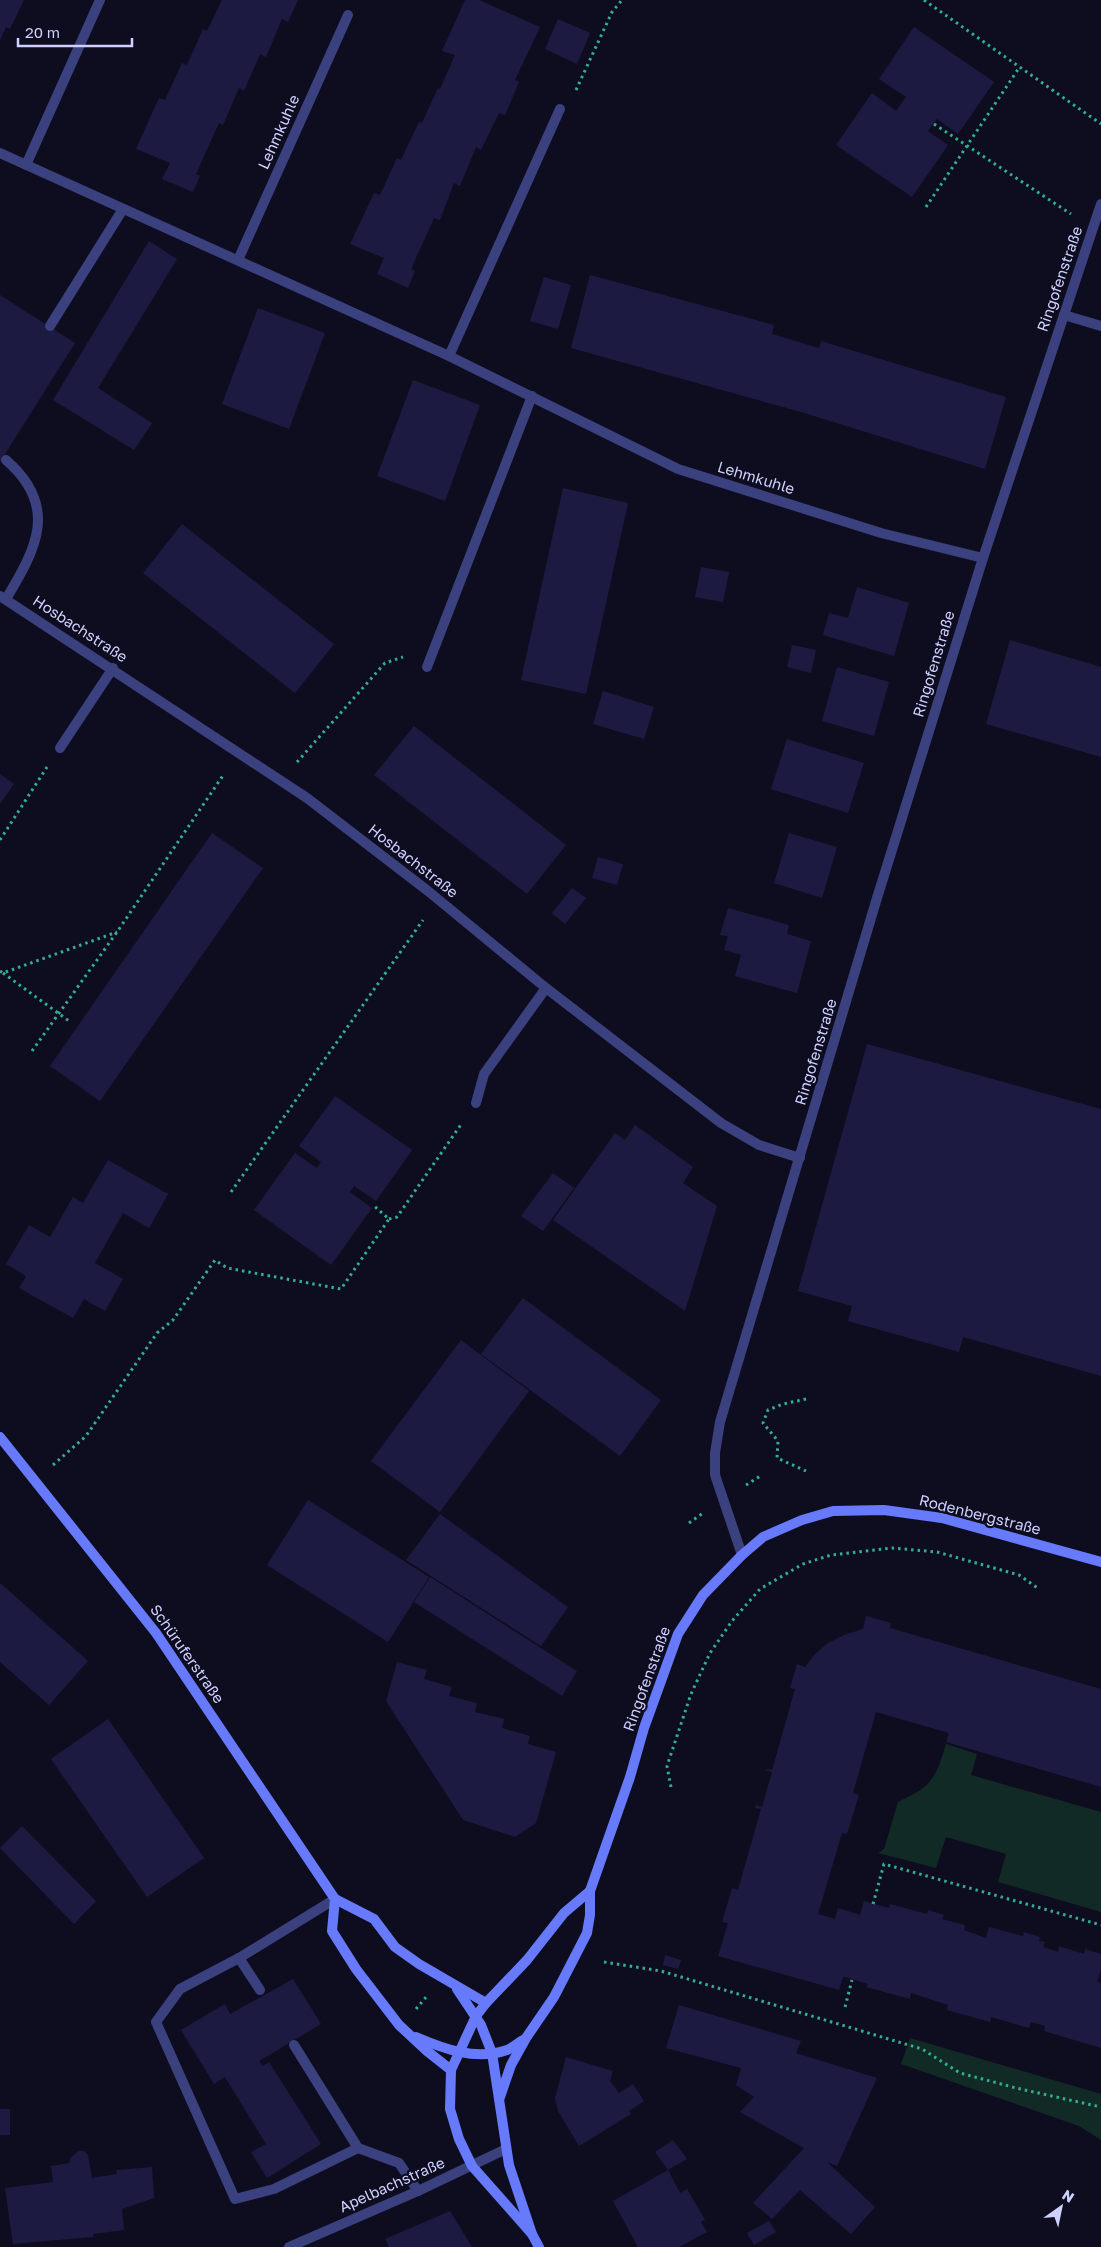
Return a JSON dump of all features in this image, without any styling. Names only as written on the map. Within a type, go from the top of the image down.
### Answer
[{"type":"main road","name":"Schüruferstraße","points":[[0,1437],[156,1633],[335,1899],[374,1919],[395,1947],[457,1988],[486,2003]]},
{"type":"main road","name":"Rodenbergstraße","points":[[742,1555],[763,1537],[802,1520],[833,1511],[884,1510],[942,1518],[1101,1562]]},
{"type":"main road","name":"Ringofenstraße","points":[[500,2097],[511,2065],[526,2038],[554,1998],[587,1933],[590,1915],[590,1891],[630,1777],[644,1728],[678,1634],[703,1595],[742,1555]]},
{"type":"main road","name":"Ringofenstraße","points":[[451,2070],[476,2016],[486,2003],[526,1960],[564,1914],[590,1891]]},
{"type":"main road","points":[[335,1899],[332,1931],[382,2004],[411,2035],[451,2070],[450,2109],[459,2139],[472,2166],[532,2234]]},
{"type":"main road","points":[[457,1988],[481,2024],[492,2053],[500,2097],[506,2149],[532,2234],[539,2247]]},
{"type":"main road","points":[[411,2035],[449,2051],[482,2054],[507,2050],[526,2038]]},
{"type":"street","points":[[26,165],[100,0]]},
{"type":"street","name":"Lehmkuhle","points":[[238,260],[348,15]]},
{"type":"street","points":[[449,356],[560,109]]},
{"type":"street","name":"Lehmkuhle","points":[[0,153],[449,356],[678,470],[880,533],[983,558]]},
{"type":"street","name":"Ringofenstraße","points":[[742,1555],[716,1475],[714,1453],[720,1422],[877,898],[983,558],[1101,204]]},
{"type":"street","points":[[50,326],[123,209]]},
{"type":"street","points":[[1064,315],[1101,326]]},
{"type":"street","points":[[426,667],[532,396]]},
{"type":"street","points":[[3,598],[24,570],[38,534],[38,507],[29,483],[6,460]]},
{"type":"street","name":"Hosbachstraße","points":[[3,598],[113,668],[307,798],[438,899],[546,988],[721,1123],[759,1145],[800,1158]]},
{"type":"street","points":[[60,748],[113,668]]},
{"type":"street","points":[[476,1103],[484,1074],[546,988]]},
{"type":"street","points":[[335,1899],[240,1958],[180,1989],[156,2022],[236,2199],[274,2189],[358,2148]]},
{"type":"street","points":[[240,1958],[260,1990]]},
{"type":"street","points":[[294,2045],[358,2148],[399,2164],[418,2191]]},
{"type":"street","name":"Apelbachstraße","points":[[289,2247],[418,2191],[506,2149]]},
{"type":"path","points":[[560,109],[570,102],[617,2],[622,0]]},
{"type":"path","points":[[924,0],[1101,124]]},
{"type":"path","points":[[926,207],[1019,68]]},
{"type":"path","points":[[934,124],[1093,228]]},
{"type":"path","points":[[281,780],[385,662],[404,657],[426,667]]},
{"type":"path","points":[[0,840],[60,748]]},
{"type":"path","points":[[32,1051],[117,932],[239,752]]},
{"type":"path","points":[[231,1192],[438,899]]},
{"type":"path","points":[[1,972],[117,932]]},
{"type":"path","points":[[1,972],[69,1021]]},
{"type":"path","points":[[373,1205],[389,1218],[397,1217],[476,1103]]},
{"type":"path","points":[[35,1480],[86,1436],[157,1333],[174,1320],[215,1260],[227,1268],[341,1289],[389,1218]]},
{"type":"path","points":[[806,1400],[783,1404],[768,1410],[763,1423],[778,1441],[777,1458],[806,1471]]},
{"type":"path","points":[[672,1786],[666,1766],[691,1694],[710,1653],[732,1621],[760,1589],[803,1564],[830,1555],[892,1548],[937,1552],[1019,1575],[1039,1589]]},
{"type":"path","points":[[873,1904],[884,1864],[1101,1925]]},
{"type":"path","points":[[604,1962],[661,1971],[922,2050],[960,2073],[1101,2107]]},
{"type":"path","points":[[845,2006],[852,1980]]},
{"type":"path","points":[[414,2011],[425,1998]]},
{"type":"green space","points":[[946,1744],[977,1754],[971,1775],[1101,1812],[1101,1912],[998,1882],[1006,1854],[946,1837],[936,1868],[878,1853],[884,1849],[898,1802],[918,1791],[931,1780],[939,1766]]},
{"type":"green space","points":[[910,2038],[1101,2094],[1101,2140],[1079,2126],[901,2064]]},
{"type":"building","points":[[0,0],[24,0],[10,29],[6,27],[0,40]]},
{"type":"building","points":[[222,0],[298,0],[288,22],[282,19],[266,57],[260,54],[244,91],[239,88],[223,125],[219,123],[196,174],[200,176],[193,192],[162,179],[170,163],[136,149],[159,98],[165,100],[182,63],[187,65],[203,29],[207,31]]},
{"type":"building","points":[[465,0],[479,0],[540,27],[515,80],[519,82],[505,115],[499,113],[481,150],[476,147],[460,186],[454,183],[440,220],[434,218],[411,269],[415,271],[408,288],[377,274],[384,258],[350,244],[374,193],[380,195],[397,158],[401,160],[419,122],[422,123],[438,88],[440,89],[455,55],[442,51]]},
{"type":"building","points":[[558,19],[590,33],[577,64],[545,49]]},
{"type":"building","points":[[914,27],[994,82],[958,134],[937,119],[928,131],[948,145],[912,197],[836,145],[872,93],[896,111],[906,97],[879,79]]},
{"type":"building","points":[[149,241],[177,259],[98,388],[152,423],[134,450],[53,400]]},
{"type":"building","points":[[590,275],[774,325],[772,334],[819,348],[821,341],[1006,397],[985,469],[801,412],[571,348]]},
{"type":"building","points":[[544,277],[571,285],[558,329],[530,321]]},
{"type":"building","points":[[0,295],[75,343],[0,462]]},
{"type":"building","points":[[258,308],[325,333],[289,429],[222,404]]},
{"type":"building","points":[[413,380],[480,405],[445,501],[377,476]]},
{"type":"building","points":[[563,488],[628,503],[586,694],[521,680]]},
{"type":"building","points":[[182,524],[334,644],[295,693],[143,573]]},
{"type":"building","points":[[701,567],[729,572],[723,602],[695,597]]},
{"type":"building","points":[[857,587],[909,603],[894,656],[823,635],[829,613],[848,618]]},
{"type":"building","points":[[1010,640],[1101,667],[1101,757],[986,724]]},
{"type":"building","points":[[792,645],[816,650],[811,673],[787,667]]},
{"type":"building","points":[[837,667],[889,682],[874,736],[822,721]]},
{"type":"building","points":[[603,691],[654,707],[644,739],[593,724]]},
{"type":"building","points":[[414,726],[566,845],[527,894],[374,775]]},
{"type":"building","points":[[787,739],[864,763],[848,813],[771,789]]},
{"type":"building","points":[[0,774],[14,784],[0,804]]},
{"type":"building","points":[[212,833],[263,868],[100,1101],[50,1066]]},
{"type":"building","points":[[789,833],[837,847],[822,898],[774,883]]},
{"type":"building","points":[[598,857],[623,864],[617,885],[592,878]]},
{"type":"building","points":[[572,888],[586,898],[565,924],[552,913]]},
{"type":"building","points":[[728,908],[789,925],[787,934],[811,941],[797,993],[735,976],[741,955],[724,950],[728,936],[720,935]]},
{"type":"building","points":[[867,1044],[1101,1109],[1101,1376],[963,1337],[959,1352],[848,1321],[852,1306],[798,1291]]},
{"type":"building","points":[[335,1096],[412,1150],[376,1201],[354,1186],[350,1192],[372,1208],[331,1265],[254,1210],[295,1153],[317,1168],[321,1162],[299,1146]]},
{"type":"building","points":[[635,1125],[693,1167],[683,1183],[717,1206],[685,1311],[553,1220],[615,1133],[625,1140]]},
{"type":"building","points":[[108,1160],[168,1194],[149,1228],[123,1213],[95,1263],[123,1279],[105,1311],[84,1299],[73,1318],[19,1288],[26,1276],[6,1264],[29,1225],[50,1237],[73,1197],[83,1203]]},
{"type":"building","points":[[553,1173],[574,1188],[543,1231],[521,1216]]},
{"type":"building","points":[[523,1298],[661,1400],[620,1456],[481,1354]]},
{"type":"building","points":[[461,1340],[529,1391],[440,1512],[371,1461]]},
{"type":"building","points":[[308,1500],[429,1577],[388,1642],[267,1565]]},
{"type":"building","points":[[440,1514],[568,1607],[541,1646],[406,1560]]},
{"type":"building","points":[[430,1577],[577,1671],[562,1696],[414,1602]]},
{"type":"building","points":[[0,1583],[88,1661],[49,1705],[0,1662]]},
{"type":"building","points":[[866,1616],[891,1623],[890,1628],[1101,1689],[1101,1787],[946,1742],[949,1733],[876,1712],[853,1793],[859,1795],[847,1834],[842,1833],[818,1914],[835,1919],[838,1908],[860,1915],[864,1901],[889,1908],[890,1904],[927,1914],[928,1910],[944,1915],[942,1919],[965,1925],[964,1930],[986,1938],[989,1927],[1023,1936],[1024,1932],[1040,1937],[1039,1941],[1045,1942],[1043,1947],[1058,1952],[1059,1946],[1084,1954],[1085,1949],[1101,1954],[1101,1969],[1097,1982],[1101,1983],[1101,2048],[1044,2031],[1045,2026],[1031,2022],[1029,2028],[991,2017],[990,2022],[947,2010],[948,2005],[911,1993],[910,1999],[866,1987],[868,1984],[845,1977],[843,1977],[839,1990],[718,1956],[728,1923],[722,1922],[732,1888],[738,1890],[761,1809],[755,1808],[756,1805],[762,1807],[772,1772],[766,1770],[772,1770],[795,1689],[790,1688],[797,1664],[805,1667],[816,1653],[828,1643],[863,1629]]},
{"type":"building","points":[[397,1662],[427,1670],[424,1679],[452,1687],[449,1696],[477,1703],[475,1712],[504,1719],[502,1728],[530,1736],[528,1744],[556,1752],[536,1823],[515,1837],[463,1820],[386,1701]]},
{"type":"building","points":[[108,1719],[204,1858],[147,1897],[51,1759]]},
{"type":"building","points":[[22,1826],[96,1901],[74,1924],[0,1848]]},
{"type":"building","points":[[665,1955],[681,1960],[678,1969],[663,1965]]},
{"type":"building","points":[[293,1979],[321,2024],[259,2061],[263,2066],[269,2062],[321,2144],[267,2178],[251,2152],[266,2144],[225,2077],[214,2084],[181,2030],[225,2004],[230,2014]]},
{"type":"building","points":[[679,2005],[801,2041],[796,2053],[877,2078],[837,2166],[827,2162],[875,2207],[851,2234],[800,2190],[772,2219],[753,2203],[804,2148],[740,2112],[754,2097],[736,2085],[741,2068],[666,2048]]},
{"type":"building","points":[[566,2057],[613,2071],[610,2081],[619,2093],[633,2084],[644,2101],[629,2111],[631,2114],[579,2146],[558,2111],[555,2098]]},
{"type":"building","points":[[0,2109],[10,2109],[10,2135],[0,2135]]},
{"type":"building","points":[[673,2140],[687,2159],[668,2170],[655,2152]]},
{"type":"building","points":[[79,2151],[84,2151],[88,2155],[92,2178],[117,2174],[116,2170],[152,2167],[154,2198],[122,2209],[124,2230],[93,2234],[93,2237],[13,2244],[5,2188],[53,2182],[51,2166],[69,2163],[71,2157]]},
{"type":"building","points":[[668,2170],[680,2193],[687,2189],[705,2220],[701,2222],[707,2232],[679,2247],[638,2247],[613,2201]]},
{"type":"building","points":[[450,2211],[472,2247],[389,2247],[385,2239]]},
{"type":"building","points":[[769,2221],[776,2232],[754,2245],[747,2233]]}]
